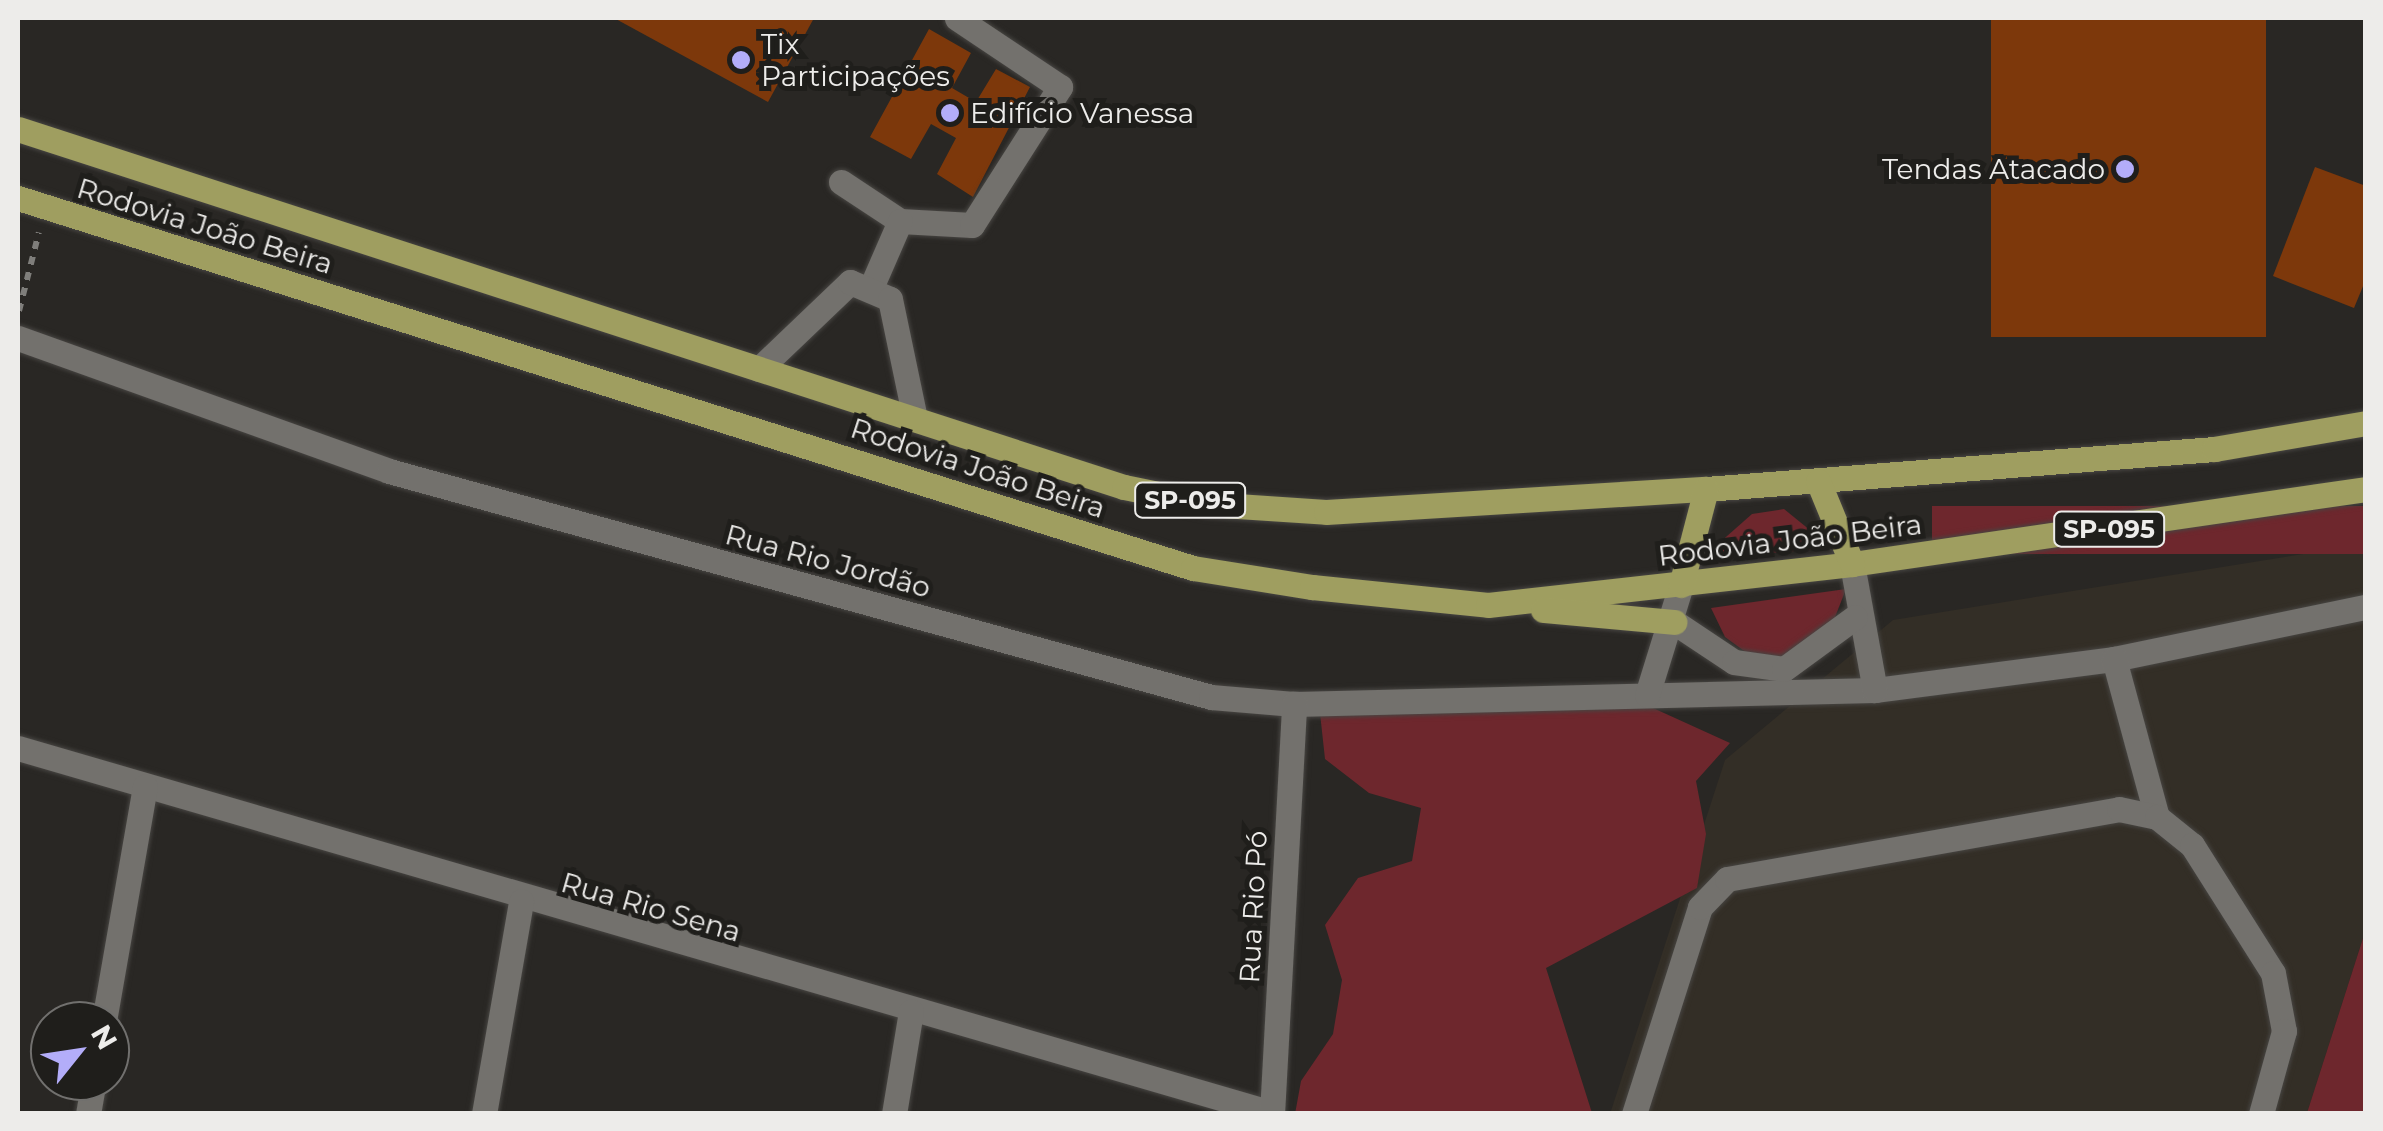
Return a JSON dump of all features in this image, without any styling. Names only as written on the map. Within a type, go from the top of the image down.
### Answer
[{"type":"main road","name":"Rodovia João Beira","points":[[18,129],[915,420],[1207,504],[1326,512],[1706,489],[2214,449],[2366,423]]},
{"type":"main road","name":"Rodovia João Beira","points":[[18,198],[1194,568],[1488,604],[1852,564],[2366,489]]},
{"type":"main road","points":[[1818,481],[1852,564]]},
{"type":"main road","points":[[1681,584],[1706,489]]},
{"type":"main road","points":[[1488,604],[1674,622]]},
{"type":"street","points":[[840,182],[900,221],[972,225],[1060,87],[957,18]]},
{"type":"street","points":[[870,290],[900,221]]},
{"type":"street","points":[[759,369],[850,282],[890,300],[915,420]]},
{"type":"street","name":"Rua Rio Jordão","points":[[18,338],[389,471],[1211,698],[1294,704],[1875,690],[2114,659],[2366,607]]},
{"type":"street","points":[[1852,564],[1855,617],[1875,690]]},
{"type":"street","points":[[1647,694],[1674,622],[1681,584]]},
{"type":"street","points":[[1674,622],[1734,662],[1784,669],[1855,617]]},
{"type":"street","points":[[2114,659],[2157,817]]},
{"type":"street","name":"Rua Rio Pó","points":[[1272,1113],[1294,704]]},
{"type":"street","name":"Rua Rio Sena","points":[[18,748],[521,901],[1272,1113]]},
{"type":"street","points":[[108,1001],[145,787]]},
{"type":"street","points":[[1634,1114],[1700,907],[1728,879],[2119,809],[2157,817],[2192,845],[2273,973],[2284,1031],[2260,1114]]},
{"type":"street","points":[[484,1114],[521,901]]},
{"type":"street","points":[[894,1114],[911,1011]]},
{"type":"path","points":[[18,318],[46,207]]},
{"type":"shaded area","points":[[1932,506],[2365,506],[2365,554],[1932,554]]},
{"type":"shaded area","points":[[1784,509],[1832,548],[1701,559],[1752,514]]},
{"type":"shaded area","points":[[2365,544],[2365,932],[2307,1113],[1610,1114],[1725,760],[1893,620]]},
{"type":"shaded area","points":[[1846,589],[1830,630],[1784,659],[1755,659],[1725,637],[1711,608]]},
{"type":"shaded area","points":[[1642,703],[1730,743],[1696,781],[1706,834],[1697,888],[1546,968],[1592,1113],[1295,1114],[1301,1081],[1333,1034],[1342,980],[1325,925],[1358,878],[1412,861],[1421,808],[1369,793],[1325,759],[1319,704]]},
{"type":"shaded area","points":[[2365,932],[2365,1113],[2307,1113]]},
{"type":"building","name":"Tix Participações","points":[[614,18],[814,18],[768,102]]},
{"type":"building","points":[[1991,18],[2266,18],[2266,337],[1991,337]]},
{"type":"building","name":"Edifício Vanessa","points":[[929,29],[971,53],[952,88],[976,102],[996,69],[1030,87],[973,197],[937,174],[956,138],[931,124],[911,159],[870,137]]},
{"type":"building","points":[[2315,167],[2366,186],[2366,279],[2354,308],[2273,276]]},
{"type":"place","name":"Tix Participações","points":[[741,60]]},
{"type":"place","name":"Edifício Vanessa","points":[[950,113]]},
{"type":"place","name":"Tendas Atacado","points":[[2125,169]]}]
